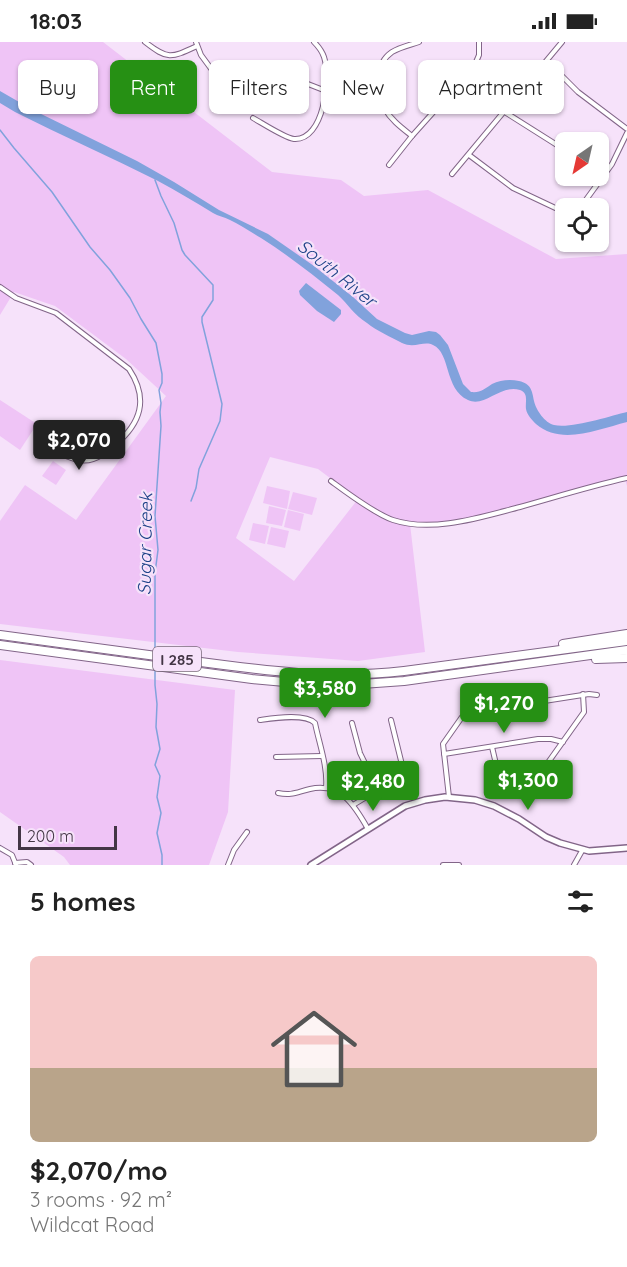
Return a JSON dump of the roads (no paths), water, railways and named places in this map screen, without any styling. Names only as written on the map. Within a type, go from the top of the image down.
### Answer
[{"type":"highway","points":[[494,658],[550,646],[627,634]]},
{"type":"highway","name":"I 285","points":[[0,635],[238,677],[330,685],[404,681],[627,650]]},
{"type":"highway","name":"I 285","points":[[0,645],[303,674],[350,675],[404,671],[627,640]]},
{"type":"highway","points":[[555,660],[627,658]]},
{"type":"street","points":[[145,42],[162,55],[168,56],[180,54],[197,44],[201,55],[209,65]]},
{"type":"street","points":[[314,42],[324,60]]},
{"type":"street","points":[[412,136],[396,123],[386,110],[382,102],[379,75],[385,60],[393,52],[419,42]]},
{"type":"street","points":[[477,60],[479,42]]},
{"type":"street","points":[[548,60],[562,42]]},
{"type":"street","points":[[564,78],[627,131],[612,164],[587,198]]},
{"type":"street","points":[[253,118],[290,138],[300,138],[312,131],[321,113]]},
{"type":"street","points":[[389,165],[432,114]]},
{"type":"street","points":[[452,174],[502,114]]},
{"type":"street","points":[[507,114],[555,144]]},
{"type":"street","points":[[469,155],[513,188],[555,208]]},
{"type":"street","points":[[0,287],[16,298],[56,313],[129,369],[138,385],[142,403],[128,432],[114,445]]},
{"type":"street","points":[[111,442],[116,450],[113,456],[108,457],[103,454],[104,444],[111,442]]},
{"type":"street","points":[[52,450],[87,461],[103,454]]},
{"type":"street","points":[[331,481],[386,517],[408,523],[423,524],[450,523],[486,517],[627,478]]},
{"type":"street","points":[[548,764],[585,712],[583,694]]},
{"type":"street","points":[[449,797],[443,744],[467,713],[583,694],[597,694]]},
{"type":"street","points":[[260,720],[279,717],[311,719],[315,723],[326,788]]},
{"type":"street","points":[[353,805],[405,777],[391,720]]},
{"type":"street","points":[[352,723],[360,753],[378,790]]},
{"type":"street","points":[[444,754],[538,739],[563,742]]},
{"type":"street","points":[[492,747],[500,781]]},
{"type":"street","points":[[276,757],[322,756]]},
{"type":"street","points":[[278,793],[294,794],[309,789],[326,788],[339,793],[353,805],[368,829]]},
{"type":"street","points":[[311,865],[405,806],[425,800],[449,797],[475,800],[494,806],[555,841],[589,850],[627,848]]},
{"type":"street","points":[[228,865],[234,850],[247,832]]},
{"type":"street","points":[[0,848],[12,855],[15,864],[23,862],[31,865]]},
{"type":"street","points":[[574,865],[584,849]]},
{"type":"street","points":[[443,865],[459,865]]},
{"type":"water","name":"South River","points":[[0,91],[18,101],[18,113],[15,112],[0,103]]},
{"type":"water","name":"South River","points":[[19,114],[41,114],[137,161],[219,210],[268,234],[314,266],[377,319],[412,335],[429,331],[436,332],[448,345],[463,384],[471,392],[480,391],[502,381],[519,381],[530,388],[539,412],[551,424],[561,426],[580,424],[627,412],[627,422],[592,432],[557,434],[546,431],[531,419],[527,413],[526,395],[523,391],[506,390],[480,401],[468,400],[455,388],[439,349],[426,343],[407,345],[371,326],[358,317],[338,295],[291,258],[234,222],[213,213],[158,181]]},
{"type":"water","points":[[306,283],[341,310],[341,314],[334,322],[317,311],[300,295],[299,291]]},
{"type":"waterway","name":"Sugar Creek","points":[[0,130],[52,192],[90,247],[110,270],[130,298],[156,343],[162,383],[159,390],[161,426],[155,516],[158,550],[155,573],[155,653]]},
{"type":"waterway","points":[[155,180],[174,223],[182,250],[213,285],[213,300],[202,317],[202,322],[222,404],[220,421],[199,469],[191,501]]},
{"type":"waterway","name":"Sugar Creek","points":[[155,670],[156,727],[160,749],[155,765],[160,776],[157,797],[161,813],[157,833],[162,865]]}]
